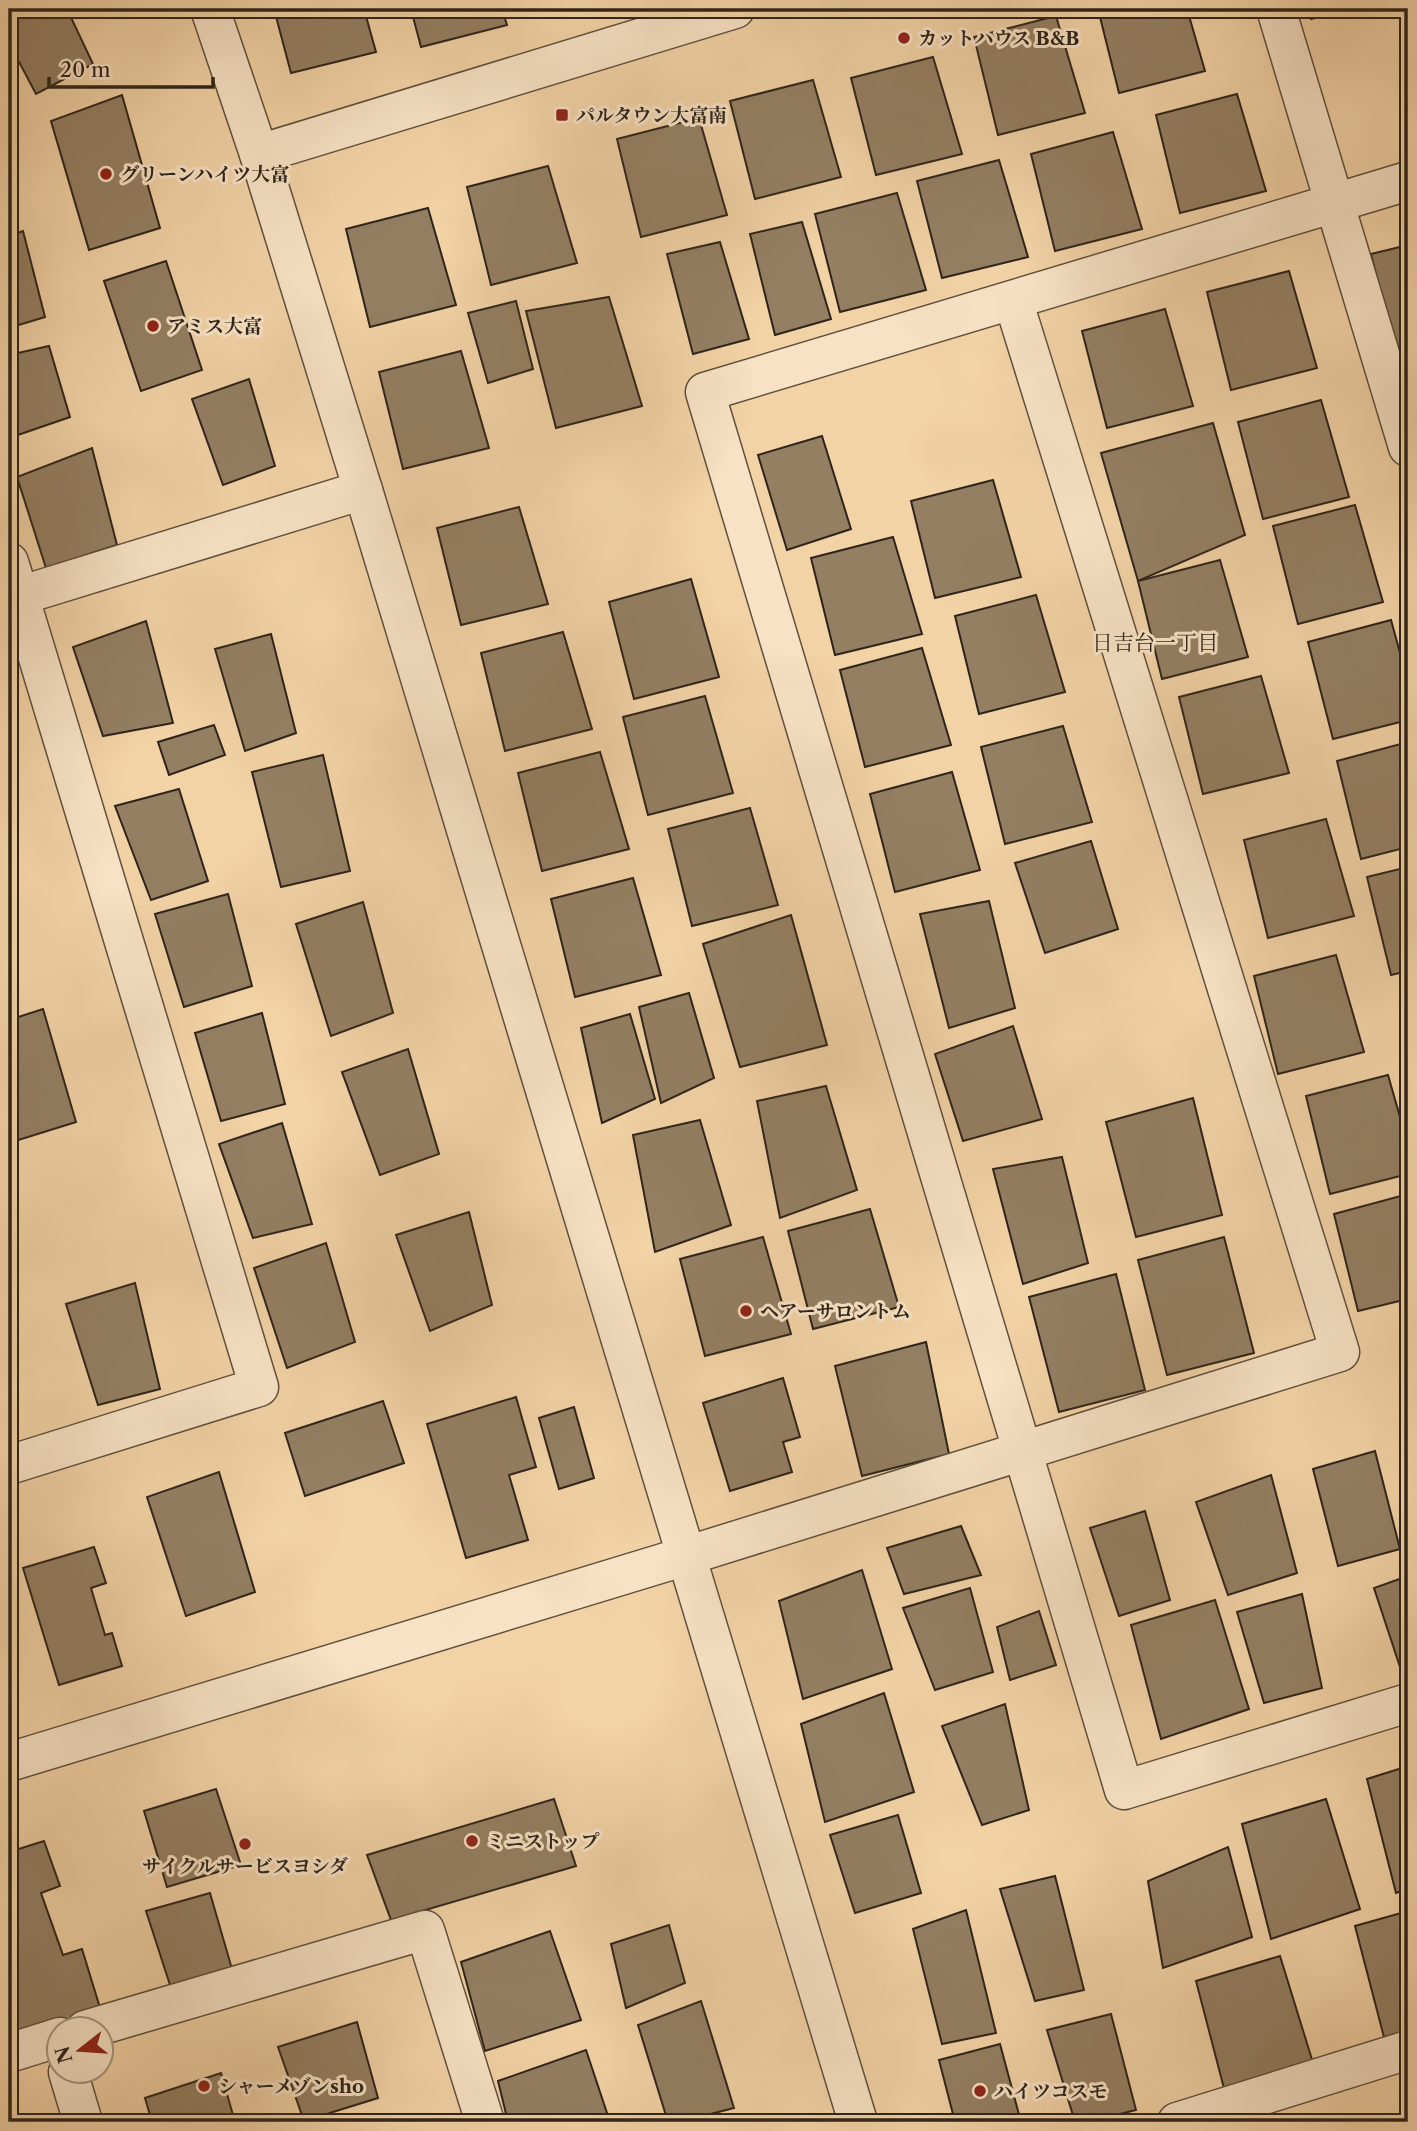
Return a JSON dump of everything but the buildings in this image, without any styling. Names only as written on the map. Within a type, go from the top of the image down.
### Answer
[{"type":"street","points":[[210,9],[259,154],[363,490],[858,2122]]},
{"type":"street","points":[[259,154],[735,9]]},
{"type":"street","points":[[1276,9],[1408,447]]},
{"type":"street","points":[[1408,181],[705,392],[1124,1790],[1408,1703]]},
{"type":"street","points":[[9,1762],[686,1556],[1340,1352],[1013,300]]},
{"type":"street","points":[[9,1465],[259,1387],[12,586],[363,490]]},
{"type":"street","points":[[116,2027],[425,1930],[485,2122]]},
{"type":"street","points":[[9,2053],[46,2047]]},
{"type":"street","points":[[1177,2122],[1408,2050]]},
{"type":"street","points":[[75,2086],[83,2122]]},
{"type":"place","name":"カットハウス B&B","points":[[904,38]]},
{"type":"place","name":"パルタウン大富南","points":[[562,115]]},
{"type":"place","name":"グリーンハイツ大富","points":[[106,174]]},
{"type":"place","name":"アミス大富","points":[[153,326]]},
{"type":"place","name":"ヘアーサロントム","points":[[746,1311]]},
{"type":"place","name":"ミニストップ","points":[[472,1841]]},
{"type":"place","name":"サイクルサービスヨシダ","points":[[245,1844]]},
{"type":"place","name":"シャーメゾンsho","points":[[204,2086]]},
{"type":"place","name":"ハイツコスモ","points":[[980,2091]]},
{"type":"district","name":"日吉台一丁目","points":[[1155,642]]}]
